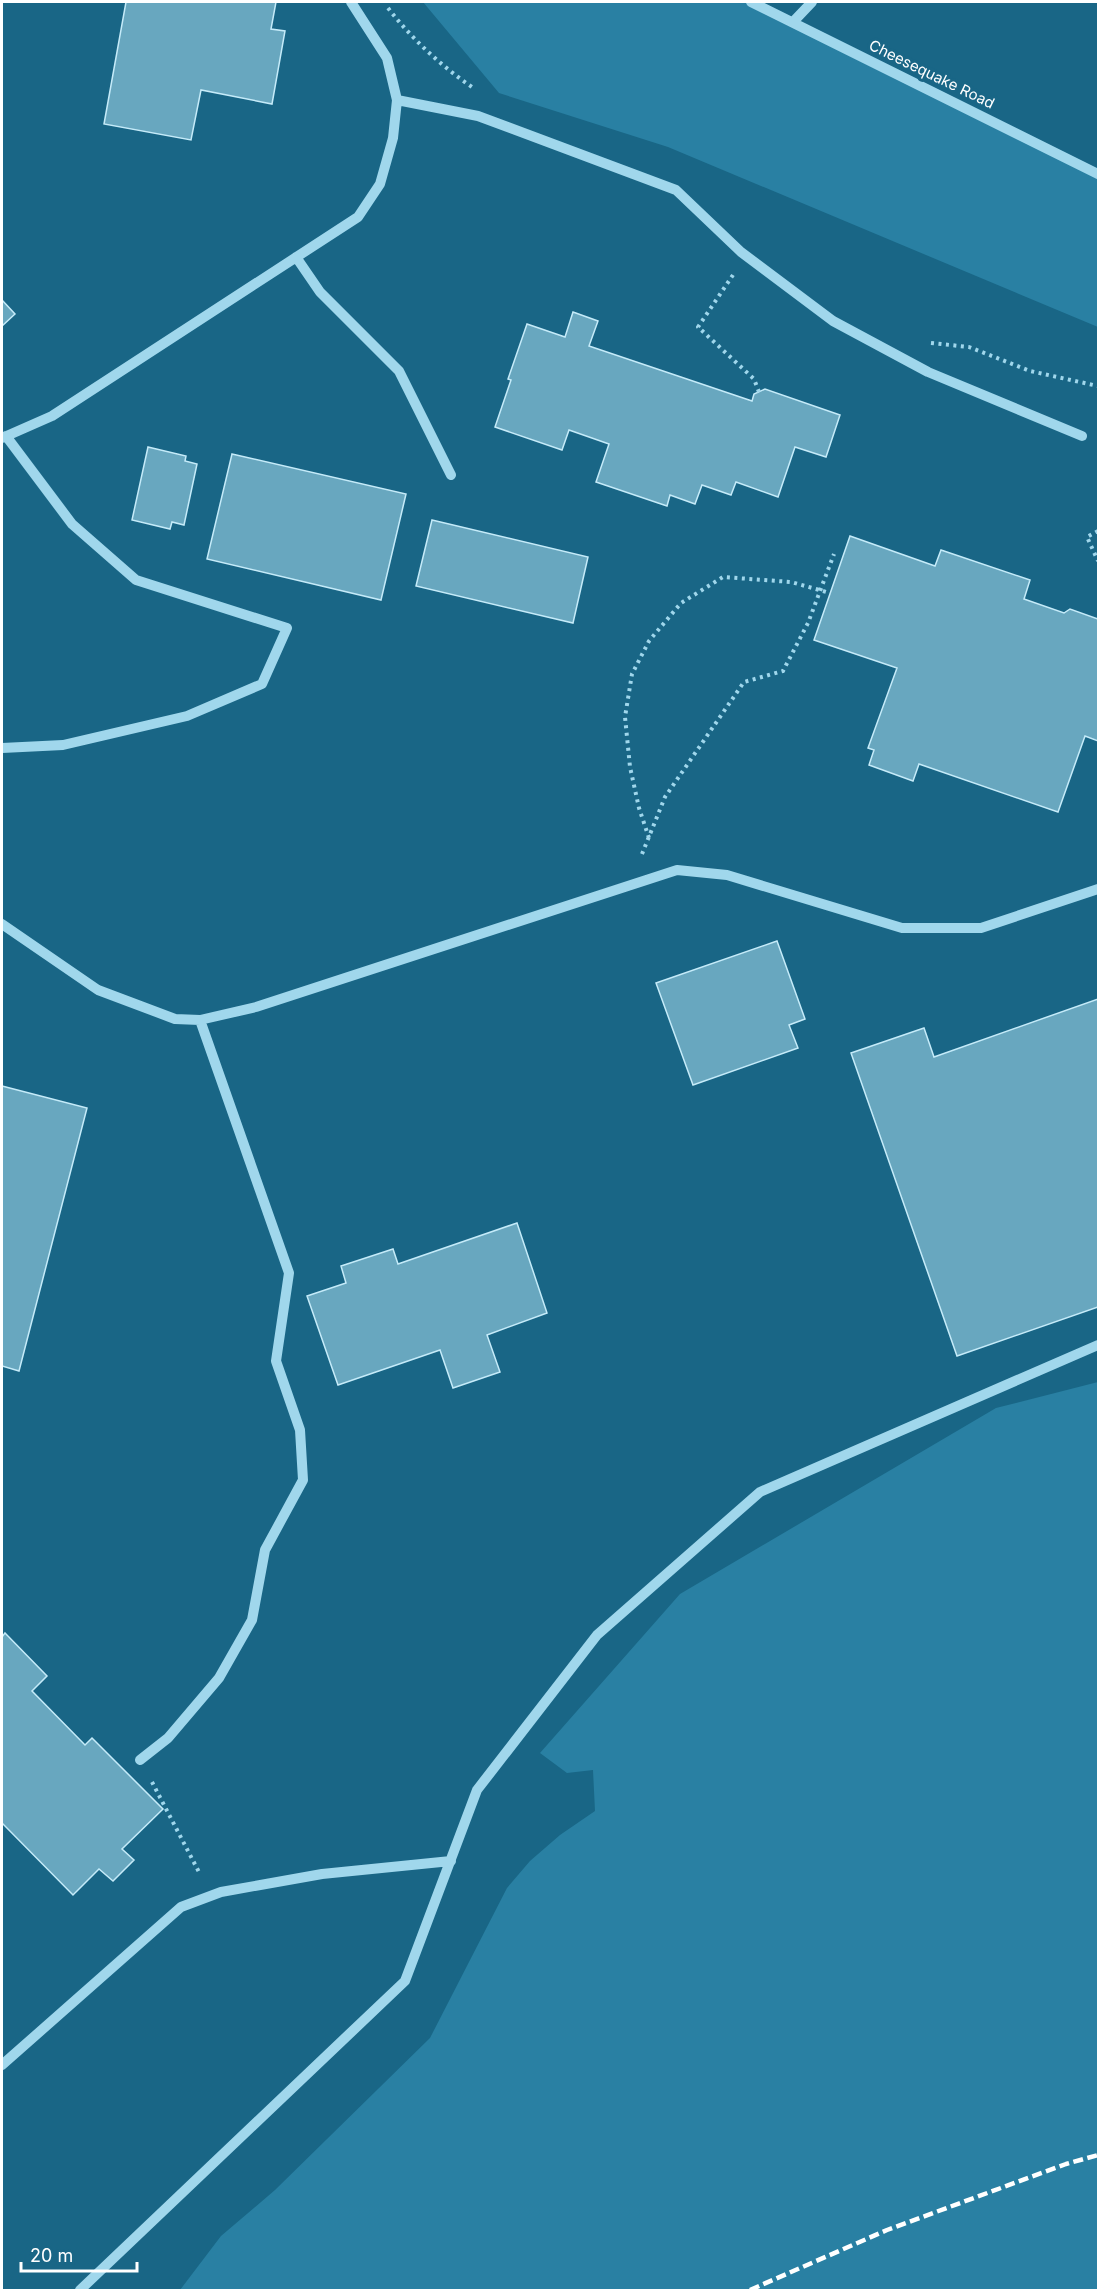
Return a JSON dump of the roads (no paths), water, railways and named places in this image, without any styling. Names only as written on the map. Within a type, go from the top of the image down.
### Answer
[{"type":"street","points":[[2,748],[63,745],[187,716],[262,684],[287,628],[136,580],[72,524],[4,437],[52,416],[358,217],[380,184],[393,138],[397,100],[387,58],[351,2]]},
{"type":"street","name":"Cheesequake Road","points":[[751,2],[1098,174]]},
{"type":"street","points":[[793,22],[812,2]]},
{"type":"street","points":[[397,100],[478,116],[676,190],[741,252],[833,321],[928,372],[1082,436]]},
{"type":"street","points":[[296,257],[320,292],[399,371],[451,475]]},
{"type":"street","points":[[2,924],[98,990],[175,1019],[200,1020],[256,1007],[677,870],[727,875],[902,928],[981,928],[1098,889]]},
{"type":"street","points":[[140,1760],[168,1738],[219,1678],[252,1620],[265,1550],[303,1480],[300,1430],[276,1361],[289,1273],[200,1020]]},
{"type":"street","points":[[81,2290],[405,1981],[477,1790],[597,1635],[760,1492],[1098,1345]]},
{"type":"street","points":[[2,2066],[181,1907],[220,1892],[322,1874],[450,1861]]},
{"type":"railway","points":[[750,2290],[887,2230],[1066,2164],[1098,2155]]}]
